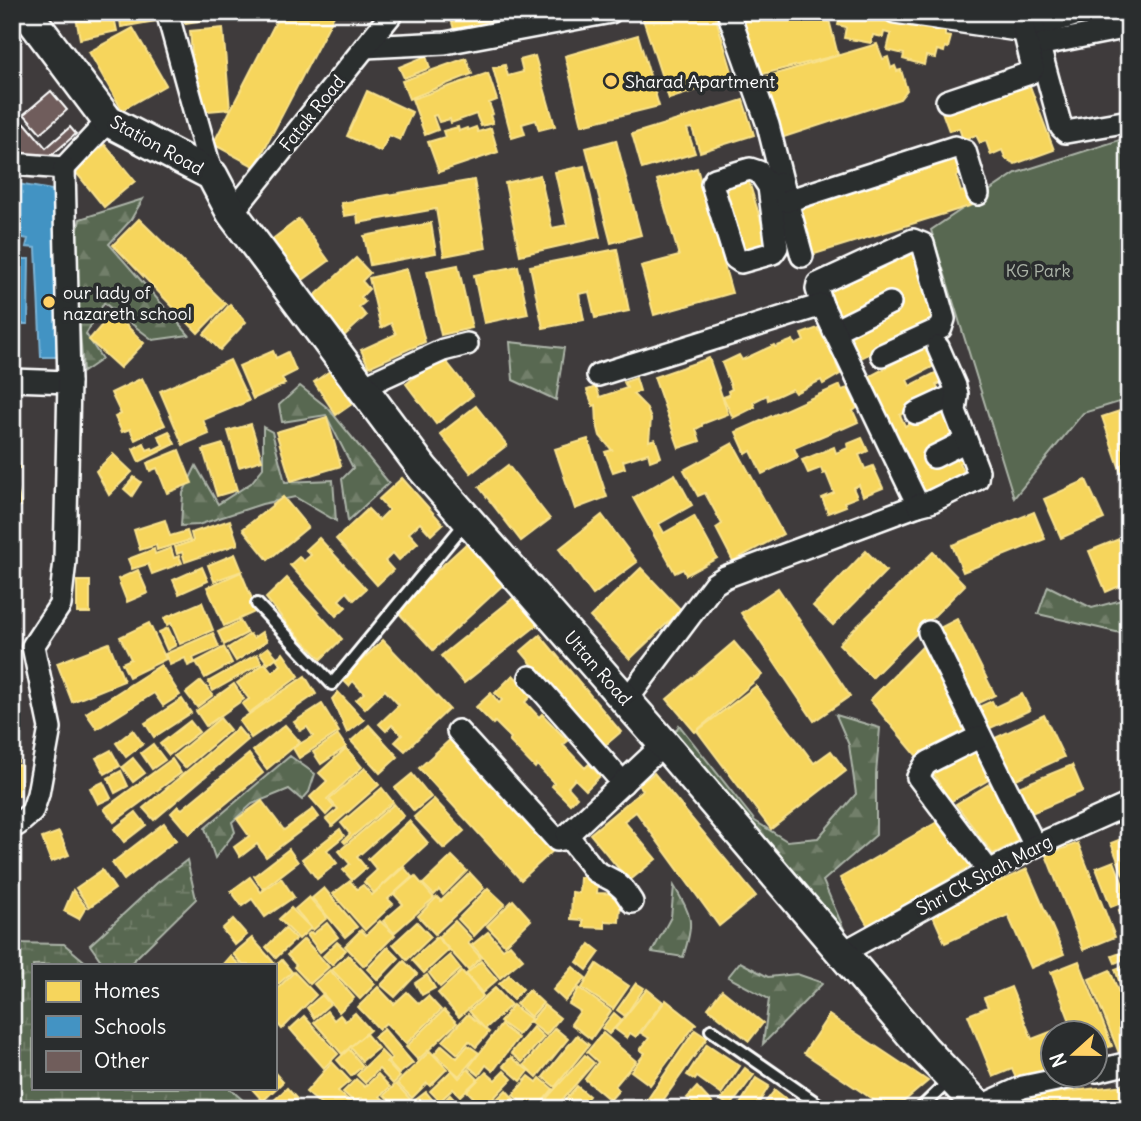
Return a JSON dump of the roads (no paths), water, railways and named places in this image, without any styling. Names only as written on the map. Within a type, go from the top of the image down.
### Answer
[{"type":"street","name":"Station Road","points":[[26,12],[108,121],[212,175],[232,214]]},
{"type":"street","points":[[167,12],[212,175]]},
{"type":"street","name":"Fatak Road","points":[[232,214],[393,12]]},
{"type":"street","points":[[365,47],[445,43],[611,12]]},
{"type":"street","points":[[728,12],[768,125],[779,190],[802,256]]},
{"type":"street","points":[[895,12],[1031,29],[1129,27]]},
{"type":"street","points":[[1031,29],[1084,12]]},
{"type":"street","points":[[947,102],[1030,73],[1033,68],[1031,29]]},
{"type":"street","points":[[1031,29],[1061,127],[1066,132],[1129,121]]},
{"type":"street","points":[[12,824],[17,825],[32,812],[38,794],[50,728],[33,646],[60,605],[65,561],[69,382],[64,168],[108,121]]},
{"type":"street","points":[[779,190],[955,147],[965,151],[978,194]]},
{"type":"street","points":[[12,164],[64,168]]},
{"type":"street","name":"Uttan Road","points":[[232,214],[424,469],[924,1049],[980,1108]]},
{"type":"street","points":[[882,355],[941,328],[944,319],[923,244],[913,240],[818,284],[817,289],[834,331],[918,505]]},
{"type":"street","points":[[834,331],[890,303]]},
{"type":"street","points":[[598,375],[822,305]]},
{"type":"street","points":[[362,387],[443,350],[467,344]]},
{"type":"street","points":[[626,701],[714,584],[724,577],[930,502],[977,479],[978,471],[955,411],[955,386],[938,347]]},
{"type":"street","points":[[12,380],[69,382]]},
{"type":"street","points":[[916,413],[957,394]]},
{"type":"street","points":[[934,457],[966,441]]},
{"type":"street","points":[[929,632],[1035,846]]},
{"type":"street","points":[[530,677],[623,783]]},
{"type":"street","points":[[458,731],[557,840],[564,839],[663,744]]},
{"type":"street","points":[[979,737],[929,762],[918,777],[989,872]]},
{"type":"street","name":"Shri CK Shah Marg","points":[[842,953],[1035,846],[1129,804]]},
{"type":"street","points":[[567,835],[595,871],[614,881],[632,902]]},
{"type":"street","points":[[1110,1068],[1129,1063]]},
{"type":"street","points":[[980,1108],[1023,1087],[1040,1083]]},
{"type":"lane","points":[[257,604],[332,684],[468,520]]},
{"type":"lane","points":[[711,1030],[825,1109]]},
{"type":"lane","points":[[920,1109],[952,1079]]},
{"type":"place","name":"Sharad Apartment","points":[[611,81]]},
{"type":"place","name":"our lady of nazareth school","points":[[49,302]]},
{"type":"park label","name":"KG Park","points":[[1038,270]]}]
